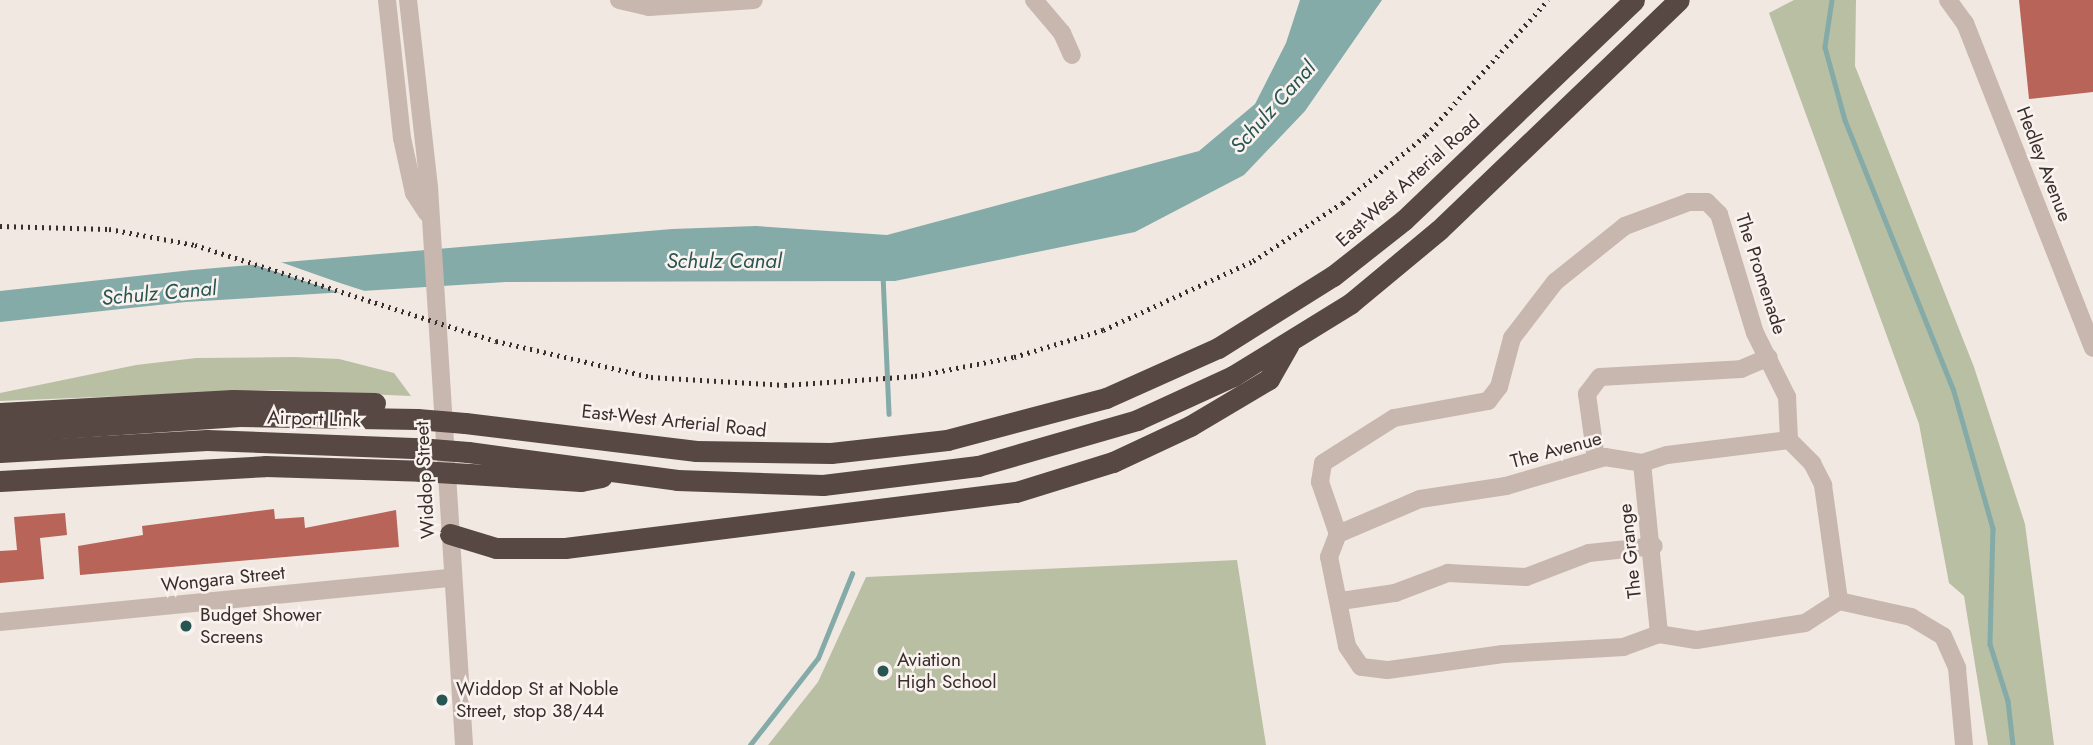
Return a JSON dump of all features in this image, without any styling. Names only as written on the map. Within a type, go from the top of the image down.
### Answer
[{"type":"highway","name":"East-West Arterial Road","points":[[416,413],[464,417],[488,425],[696,451],[831,453],[947,440],[1106,398],[1218,348],[1333,276],[1404,220],[1634,0]]},
{"type":"highway","points":[[0,481],[254,466],[420,471],[580,481],[625,472],[728,485],[823,485],[978,466],[1137,420],[1233,376],[1290,342],[1411,256],[1679,0]]},
{"type":"highway","points":[[450,534],[496,548],[565,548],[1016,492],[1113,462],[1190,426],[1269,379],[1290,342]]},
{"type":"highway","points":[[0,413],[233,400],[416,413]]},
{"type":"highway","name":"Airport Link","points":[[0,432],[239,416],[416,413]]},
{"type":"highway","name":"Airport Link","points":[[0,452],[207,440],[419,448],[625,472]]},
{"type":"street","name":"Widdop Street","points":[[387,0],[402,138],[414,193],[427,214]]},
{"type":"street","name":"Widdop Street","points":[[408,0],[429,187],[427,214],[436,291],[451,579],[464,745]]},
{"type":"street","points":[[618,0],[649,7],[754,0]]},
{"type":"street","points":[[1034,0],[1062,33],[1072,55]]},
{"type":"street","name":"Hedley Avenue","points":[[1948,0],[1965,23],[2093,348]]},
{"type":"street","name":"The Promenade","points":[[1790,440],[1789,406],[1769,357],[1755,333],[1716,209],[1694,202],[1633,221],[1569,269],[1532,309],[1512,338],[1499,387],[1488,401],[1394,418],[1326,459],[1320,482],[1338,534],[1329,557],[1342,601],[1349,652],[1361,667],[1375,671],[1503,654],[1624,647],[1659,634],[1696,640],[1797,625],[1839,601]]},
{"type":"street","points":[[1597,459],[1587,402],[1594,380],[1640,371],[1741,369],[1769,357]]},
{"type":"street","points":[[1790,440],[1812,463],[1823,485],[1839,601],[1911,617],[1943,636],[1957,668],[1964,745]]},
{"type":"street","name":"The Avenue","points":[[1338,534],[1420,499],[1506,486],[1597,459],[1619,456],[1642,463],[1667,454],[1790,440]]},
{"type":"street","name":"The Grange","points":[[1642,463],[1654,546],[1659,634]]},
{"type":"street","points":[[1342,601],[1395,593],[1448,573],[1526,577],[1589,554],[1654,546]]},
{"type":"street","name":"Wongara Street","points":[[0,622],[451,579]]},
{"type":"green space","points":[[1794,0],[1856,0],[1855,66],[1974,367],[2025,524],[2054,745],[1988,745],[1964,596],[1949,583],[1919,424],[1769,13]]},
{"type":"green space","points":[[196,358],[339,359],[394,373],[411,396],[271,390],[0,401],[0,393],[136,365]]},
{"type":"green space","points":[[1237,560],[1266,745],[768,745],[818,682],[866,577]]},
{"type":"water","name":"Schulz Canal","points":[[1300,0],[1382,0],[1305,111],[1244,175],[1135,232],[895,281],[506,282],[186,302],[0,322],[0,291],[192,270],[672,229],[756,226],[887,235],[1199,151],[1255,104],[1286,43]]},
{"type":"pier","points":[[272,259],[374,294],[347,295],[246,262]]},
{"type":"building","points":[[2019,0],[2093,0],[2093,92],[2029,99]]},
{"type":"building","points":[[274,509],[275,519],[304,517],[305,528],[396,510],[399,547],[80,575],[78,546],[143,535],[142,526]]},
{"type":"building","points":[[65,513],[67,535],[40,538],[44,579],[0,583],[0,551],[17,550],[14,517]]},
{"type":"waterway","points":[[1832,0],[1825,47],[1845,120],[1953,388],[1993,528],[1990,644],[2008,701],[2013,745]]},
{"type":"waterway","points":[[883,275],[889,414]]},
{"type":"waterway","points":[[750,745],[818,658],[852,574]]},
{"type":"railway","points":[[0,226],[109,229],[195,245],[496,341],[651,377],[785,385],[915,376],[1014,357],[1103,330],[1253,261],[1342,203],[1426,135],[1548,0]]},
{"type":"place","name":"Budget Shower Screens","points":[[186,626]]},
{"type":"place","name":"Aviation High School","points":[[883,671]]},
{"type":"place","name":"Widdop St at Noble Street, stop 38/44","points":[[442,700]]}]
